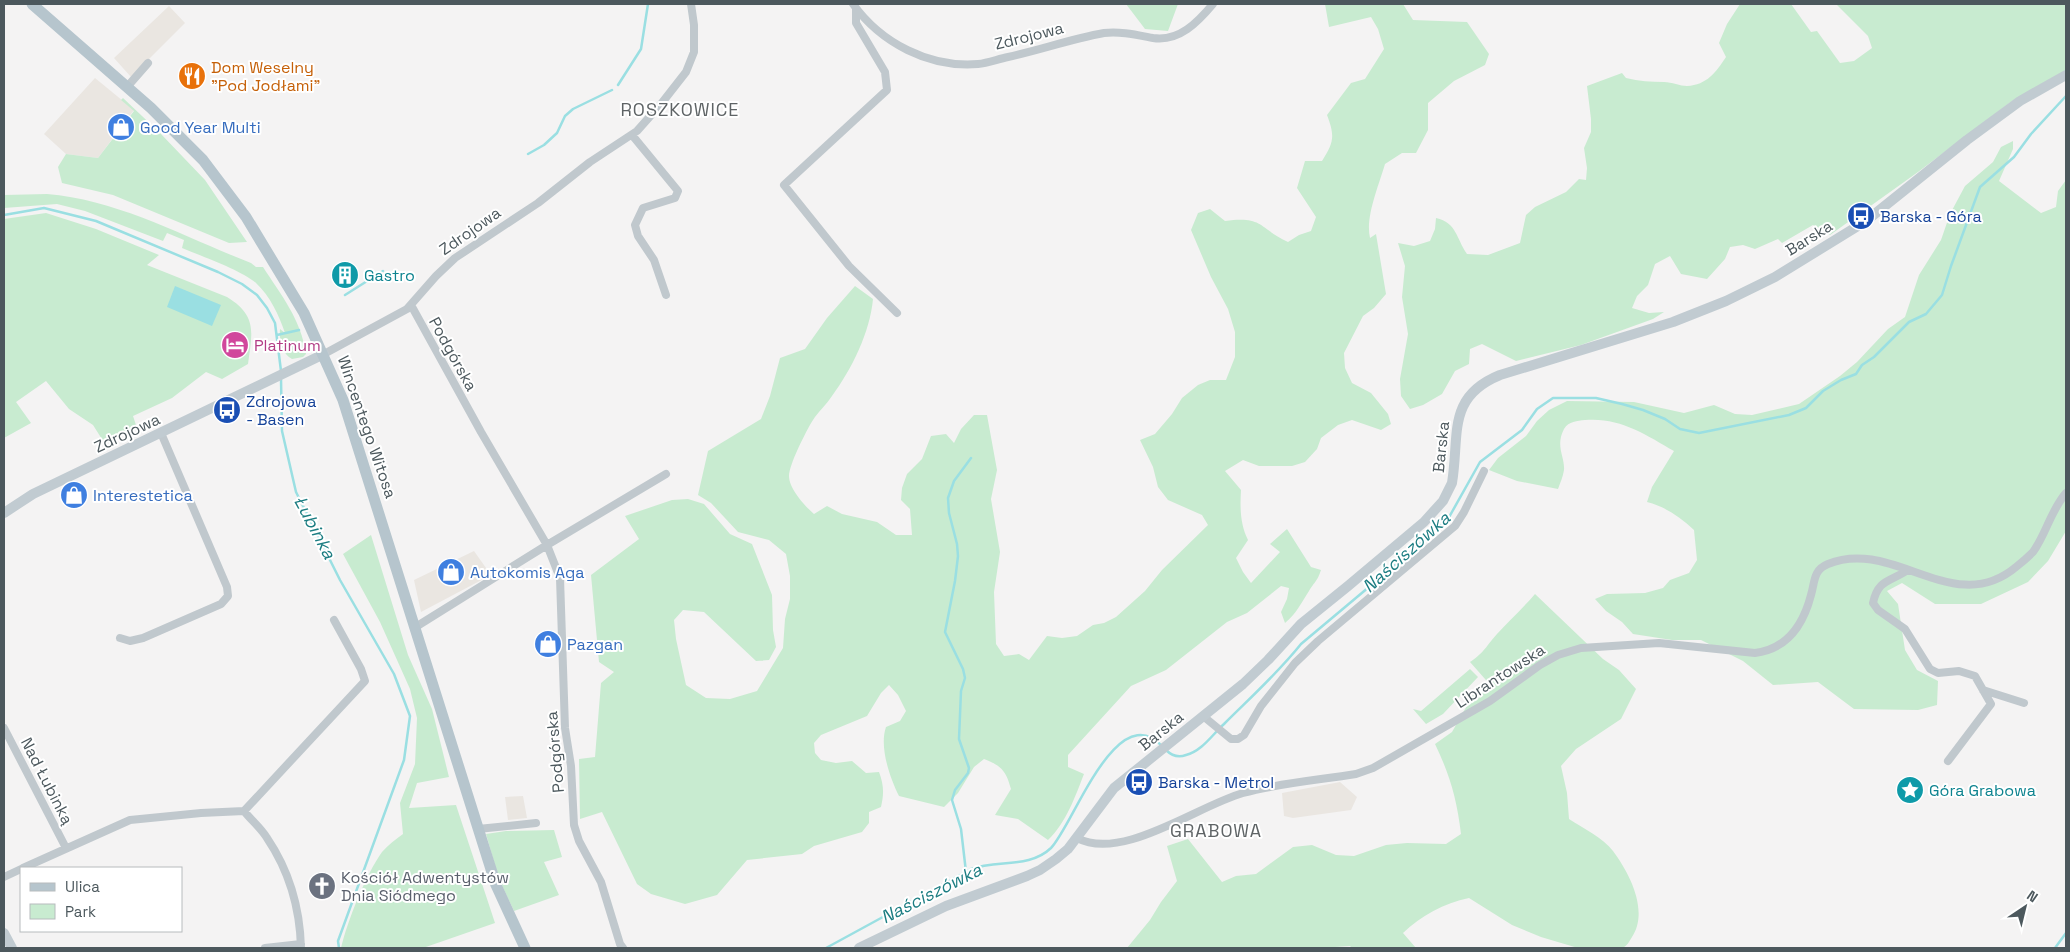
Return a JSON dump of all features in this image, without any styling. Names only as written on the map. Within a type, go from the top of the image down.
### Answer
[{"type":"main road","name":"Wincentego Witosa","points":[[32,4],[175,130],[222,184],[246,217],[304,313],[343,400],[478,829],[496,884],[522,947]]},
{"type":"street","name":"Zdrojowa","points":[[4,513],[33,494],[304,365],[411,306],[436,276],[455,258],[538,203],[590,162],[632,135],[661,104],[686,72],[694,52],[694,25],[691,4]]},
{"type":"street","name":"Zdrojowa","points":[[855,6],[870,24],[897,46],[940,61],[978,64],[1107,33],[1139,34],[1155,38],[1171,37],[1183,32],[1213,4]]},
{"type":"street","name":"Zdrojowa","points":[[855,6],[856,23],[886,72],[887,90],[784,185],[848,266],[897,313]]},
{"type":"street","points":[[127,87],[148,63]]},
{"type":"street","name":"Barska","points":[[859,948],[954,903],[1040,870],[1068,849],[1114,788],[1253,675],[1301,624],[1383,557],[1436,509],[1448,493],[1452,483],[1460,413],[1466,399],[1482,383],[1500,375],[1673,322],[1755,288],[1866,220],[1997,118],[2066,74]]},
{"type":"street","points":[[632,135],[678,192],[675,198],[643,208],[635,225],[638,236],[654,260],[666,295]]},
{"type":"street","name":"Podgórska","points":[[411,306],[480,432],[547,545],[560,578],[565,728],[571,766],[574,825],[579,841],[601,882],[620,944],[623,948]]},
{"type":"street","points":[[120,638],[130,641],[143,638],[221,604],[228,596],[227,587],[161,433]]},
{"type":"street","points":[[1202,716],[1231,739],[1238,739],[1244,735],[1261,706],[1295,663],[1318,640],[1455,526],[1484,471]]},
{"type":"street","points":[[414,628],[666,474]]},
{"type":"street","name":"Librantowska","points":[[1077,838],[1095,844],[1142,837],[1242,794],[1356,774],[1373,768],[1490,701],[1540,665],[1558,655],[1581,648],[1658,643],[1755,653],[1767,651],[1780,646],[1802,620],[1808,607],[1814,577],[1819,570],[1828,564],[1869,559],[1889,562],[1943,583],[1958,586],[1998,579],[2015,569],[2033,552],[2053,513],[2066,493]]},
{"type":"street","points":[[1908,570],[1884,582],[1876,591],[1873,603],[1878,610],[1905,629],[1930,669],[1938,673],[1959,671],[1975,676],[1991,704],[1948,761]]},
{"type":"street","points":[[26,867],[130,820],[244,811],[364,681],[361,669],[334,620]]},
{"type":"street","points":[[1983,690],[2024,703]]},
{"type":"street","name":"Nad Łubinką","points":[[4,728],[66,848]]},
{"type":"street","points":[[244,811],[266,836],[289,877],[296,903],[301,946],[265,948]]},
{"type":"street","points":[[478,829],[536,823]]},
{"type":"street","points":[[4,877],[20,870]]},
{"type":"street","points":[[4,932],[12,948]]},
{"type":"shaded area","points":[[169,6],[185,23],[131,77],[114,58]]},
{"type":"shaded area","name":"Good Year Multi","points":[[95,78],[134,110],[98,158],[66,154],[44,134]]},
{"type":"shaded area","points":[[474,551],[491,575],[421,612],[414,580]]},
{"type":"shaded area","points":[[1340,782],[1357,797],[1351,810],[1293,818],[1284,816],[1282,793]]},
{"type":"shaded area","points":[[523,796],[527,818],[508,820],[505,797]]},
{"type":"green space","points":[[1126,4],[1178,4],[1168,31],[1145,29]]},
{"type":"green space","points":[[1325,4],[1403,4],[1413,20],[1467,22],[1489,54],[1485,65],[1454,81],[1428,103],[1428,130],[1416,153],[1402,153],[1385,164],[1373,201],[1369,221],[1370,238],[1376,234],[1386,294],[1374,308],[1363,316],[1344,353],[1345,368],[1352,383],[1371,393],[1388,414],[1391,424],[1381,430],[1352,420],[1338,425],[1321,438],[1317,449],[1305,462],[1292,466],[1259,466],[1243,460],[1225,471],[1241,490],[1241,515],[1243,528],[1248,540],[1236,558],[1251,583],[1280,552],[1270,544],[1287,529],[1311,567],[1321,570],[1296,612],[1285,623],[1281,612],[1287,599],[1289,588],[1281,586],[1247,613],[1227,622],[1166,670],[1131,686],[1068,755],[1068,767],[1084,774],[1065,818],[1048,840],[1018,819],[995,815],[1011,789],[1002,770],[984,759],[974,767],[958,793],[944,807],[899,796],[886,762],[884,735],[886,727],[900,721],[906,711],[898,695],[889,685],[881,693],[867,716],[821,735],[814,743],[815,753],[821,760],[836,763],[852,761],[866,773],[879,772],[883,790],[881,807],[869,812],[869,823],[862,832],[814,846],[802,854],[747,860],[717,895],[685,904],[651,894],[637,884],[602,812],[580,819],[579,759],[595,757],[601,683],[614,672],[599,662],[591,575],[639,539],[625,516],[672,500],[688,499],[704,504],[730,534],[752,544],[772,595],[773,630],[776,647],[769,660],[756,661],[704,612],[683,610],[674,620],[686,685],[706,698],[730,699],[757,691],[783,648],[785,619],[790,599],[790,576],[786,554],[769,540],[738,532],[711,503],[698,495],[708,451],[761,419],[770,396],[780,358],[805,349],[827,318],[855,286],[873,299],[868,324],[853,362],[830,399],[813,420],[795,456],[789,476],[798,497],[814,514],[827,506],[842,514],[877,522],[896,535],[912,535],[910,509],[901,500],[902,488],[907,474],[922,459],[931,436],[946,434],[954,443],[961,429],[974,415],[987,415],[997,470],[991,499],[1000,552],[994,592],[996,644],[1004,656],[1019,654],[1029,660],[1047,636],[1062,638],[1077,636],[1093,625],[1104,623],[1116,617],[1145,591],[1162,570],[1208,525],[1202,515],[1168,500],[1158,487],[1153,467],[1140,440],[1155,434],[1172,414],[1182,398],[1198,385],[1210,380],[1226,380],[1235,357],[1235,332],[1228,309],[1211,277],[1191,230],[1198,213],[1210,209],[1225,221],[1247,220],[1254,222],[1288,242],[1299,235],[1311,231],[1316,217],[1297,188],[1305,161],[1322,161],[1332,139],[1327,115],[1351,83],[1365,79],[1384,49],[1378,29],[1371,17],[1329,27]]},
{"type":"green space","points":[[1740,4],[1791,4],[1811,32],[1817,31],[1840,63],[1854,61],[1872,48],[1868,36],[1836,4],[2066,4],[2066,70],[2012,101],[1830,235],[1813,225],[1782,243],[1778,239],[1755,249],[1743,245],[1730,247],[1725,259],[1707,279],[1681,274],[1670,256],[1655,264],[1648,285],[1637,296],[1632,308],[1649,313],[1664,312],[1653,319],[1581,345],[1516,361],[1482,344],[1470,349],[1469,364],[1455,371],[1442,394],[1423,405],[1410,409],[1401,396],[1400,379],[1408,334],[1402,297],[1405,266],[1398,243],[1414,246],[1430,241],[1435,229],[1436,218],[1443,220],[1452,227],[1467,254],[1488,255],[1520,243],[1526,215],[1535,207],[1566,192],[1579,179],[1586,180],[1587,168],[1584,148],[1591,132],[1587,86],[1622,73],[1626,78],[1667,82],[1684,86],[1700,83],[1715,73],[1726,57],[1719,43],[1727,24]]},
{"type":"green space","points":[[123,98],[205,180],[247,242],[229,243],[113,195],[62,183],[58,167],[66,154],[98,158],[134,111],[121,100]]},
{"type":"green space","points":[[2013,141],[2013,149],[1999,181],[2041,213],[2056,207],[2058,191],[2066,180],[2066,531],[2048,561],[2028,582],[1981,604],[1935,604],[1902,583],[1887,591],[1898,604],[1905,650],[1917,670],[1938,681],[1937,705],[1918,710],[1854,709],[1818,682],[1773,685],[1743,661],[1701,640],[1672,640],[1633,634],[1595,599],[1607,594],[1645,593],[1663,588],[1670,580],[1689,573],[1697,560],[1694,530],[1672,513],[1647,502],[1652,487],[1674,451],[1642,433],[1620,424],[1609,421],[1585,420],[1568,424],[1561,435],[1560,446],[1564,470],[1558,489],[1517,481],[1489,470],[1498,458],[1526,436],[1537,421],[1549,410],[1567,401],[1634,402],[1684,413],[1714,405],[1735,414],[1752,415],[1799,404],[1840,376],[1857,362],[1888,329],[1905,317],[1919,275],[1941,240],[1950,214],[1965,186],[1993,162],[2001,147]]},
{"type":"green space","points":[[47,194],[74,198],[126,212],[251,263],[256,267],[263,267],[295,318],[306,354],[303,357],[292,359],[286,354],[280,338],[280,329],[285,333],[280,319],[270,300],[256,283],[231,268],[182,248],[184,240],[167,233],[163,241],[85,211],[57,204],[4,208],[4,195]]},
{"type":"green space","points":[[46,213],[96,229],[159,255],[147,265],[227,297],[237,304],[244,311],[251,326],[248,364],[222,379],[206,372],[172,398],[133,416],[136,425],[105,444],[93,425],[69,409],[46,381],[16,402],[31,423],[4,438],[4,219]]},
{"type":"green space","points":[[371,535],[408,655],[432,709],[449,777],[417,783],[409,808],[456,805],[495,923],[423,948],[341,948],[352,912],[376,861],[389,845],[403,834],[400,803],[415,764],[417,718],[410,689],[380,622],[343,554]]},
{"type":"green space","points":[[1535,594],[1603,659],[1619,670],[1636,689],[1621,719],[1576,749],[1561,766],[1567,793],[1569,819],[1609,846],[1626,870],[1631,881],[1638,904],[1639,916],[1637,927],[1628,944],[1622,948],[1578,948],[1541,937],[1512,925],[1469,898],[1433,911],[1403,933],[1416,948],[1352,948],[1350,946],[1320,948],[1127,948],[1150,920],[1177,881],[1167,846],[1188,839],[1222,882],[1236,876],[1256,874],[1293,847],[1312,845],[1336,855],[1354,856],[1386,845],[1407,843],[1446,844],[1461,834],[1452,788],[1435,744],[1452,732],[1473,695],[1493,688],[1470,662],[1482,652]]},
{"type":"green space","points":[[1470,669],[1478,677],[1443,714],[1426,724],[1413,709],[1421,711]]},
{"type":"green space","points":[[554,830],[562,857],[544,862],[559,895],[514,911],[499,879],[486,834],[506,831]]},
{"type":"water","points":[[175,286],[221,305],[212,326],[167,307]]},
{"type":"waterway","points":[[618,85],[641,49],[648,4]]},
{"type":"waterway","points":[[528,154],[544,145],[557,133],[565,116],[573,109],[612,90]]},
{"type":"waterway","name":"Naściszówka","points":[[1166,750],[1173,755],[1180,756],[1192,753],[1202,746],[1301,644],[1448,519],[1480,462],[1522,430],[1537,409],[1553,398],[1596,398],[1622,404],[1665,419],[1680,429],[1699,433],[1789,415],[1806,408],[1823,391],[1841,380],[1856,374],[1862,365],[1874,357],[1909,322],[1926,314],[1942,295],[1980,187],[2014,157],[2031,134],[2066,96]]},
{"type":"waterway","name":"Łubinka","points":[[4,215],[44,208],[96,221],[218,272],[242,284],[257,295],[275,323],[281,371]]},
{"type":"waterway","points":[[345,295],[383,271]]},
{"type":"waterway","points":[[277,335],[299,330]]},
{"type":"waterway","name":"Łubinka","points":[[281,379],[282,431],[296,492],[340,580],[394,674],[410,716],[404,760],[338,941],[339,948]]},
{"type":"waterway","points":[[966,872],[961,829],[952,800],[955,790],[968,773],[969,768],[959,739],[961,691],[965,678],[963,669],[945,632],[958,556],[949,513],[948,498],[954,481],[971,458]]},
{"type":"waterway","name":"Naściszówka","points":[[826,948],[971,869],[991,864],[1023,861],[1042,855],[1051,848],[1060,835],[1098,770],[1112,751],[1128,738],[1145,735],[1162,746]]},
{"type":"waterway","points":[[2055,948],[2066,933]]},
{"type":"place","name":"Dom Weselny \"Pod Jodłami\"","points":[[192,76]]},
{"type":"place","name":"Good Year Multi","points":[[121,127]]},
{"type":"place","name":"Barska - Góra","points":[[1861,216]]},
{"type":"place","name":"Gastro","points":[[345,275]]},
{"type":"place","name":"Platinum","points":[[235,345]]},
{"type":"place","name":"Zdrojowa - Basen","points":[[227,410]]},
{"type":"place","name":"Interestetica","points":[[74,495]]},
{"type":"place","name":"Autokomis Aga","points":[[451,572]]},
{"type":"place","name":"Pazgan","points":[[548,644]]},
{"type":"place","name":"Barska - Metrol","points":[[1139,782]]},
{"type":"place","name":"Góra Grabowa","points":[[1910,790]]},
{"type":"place","name":"Kościół Adwentystów Dnia Siódmego","points":[[322,886]]},
{"type":"district","name":"ROSZKOWICE","points":[[680,109]]},
{"type":"district","name":"GRABOWA","points":[[1216,830]]}]
